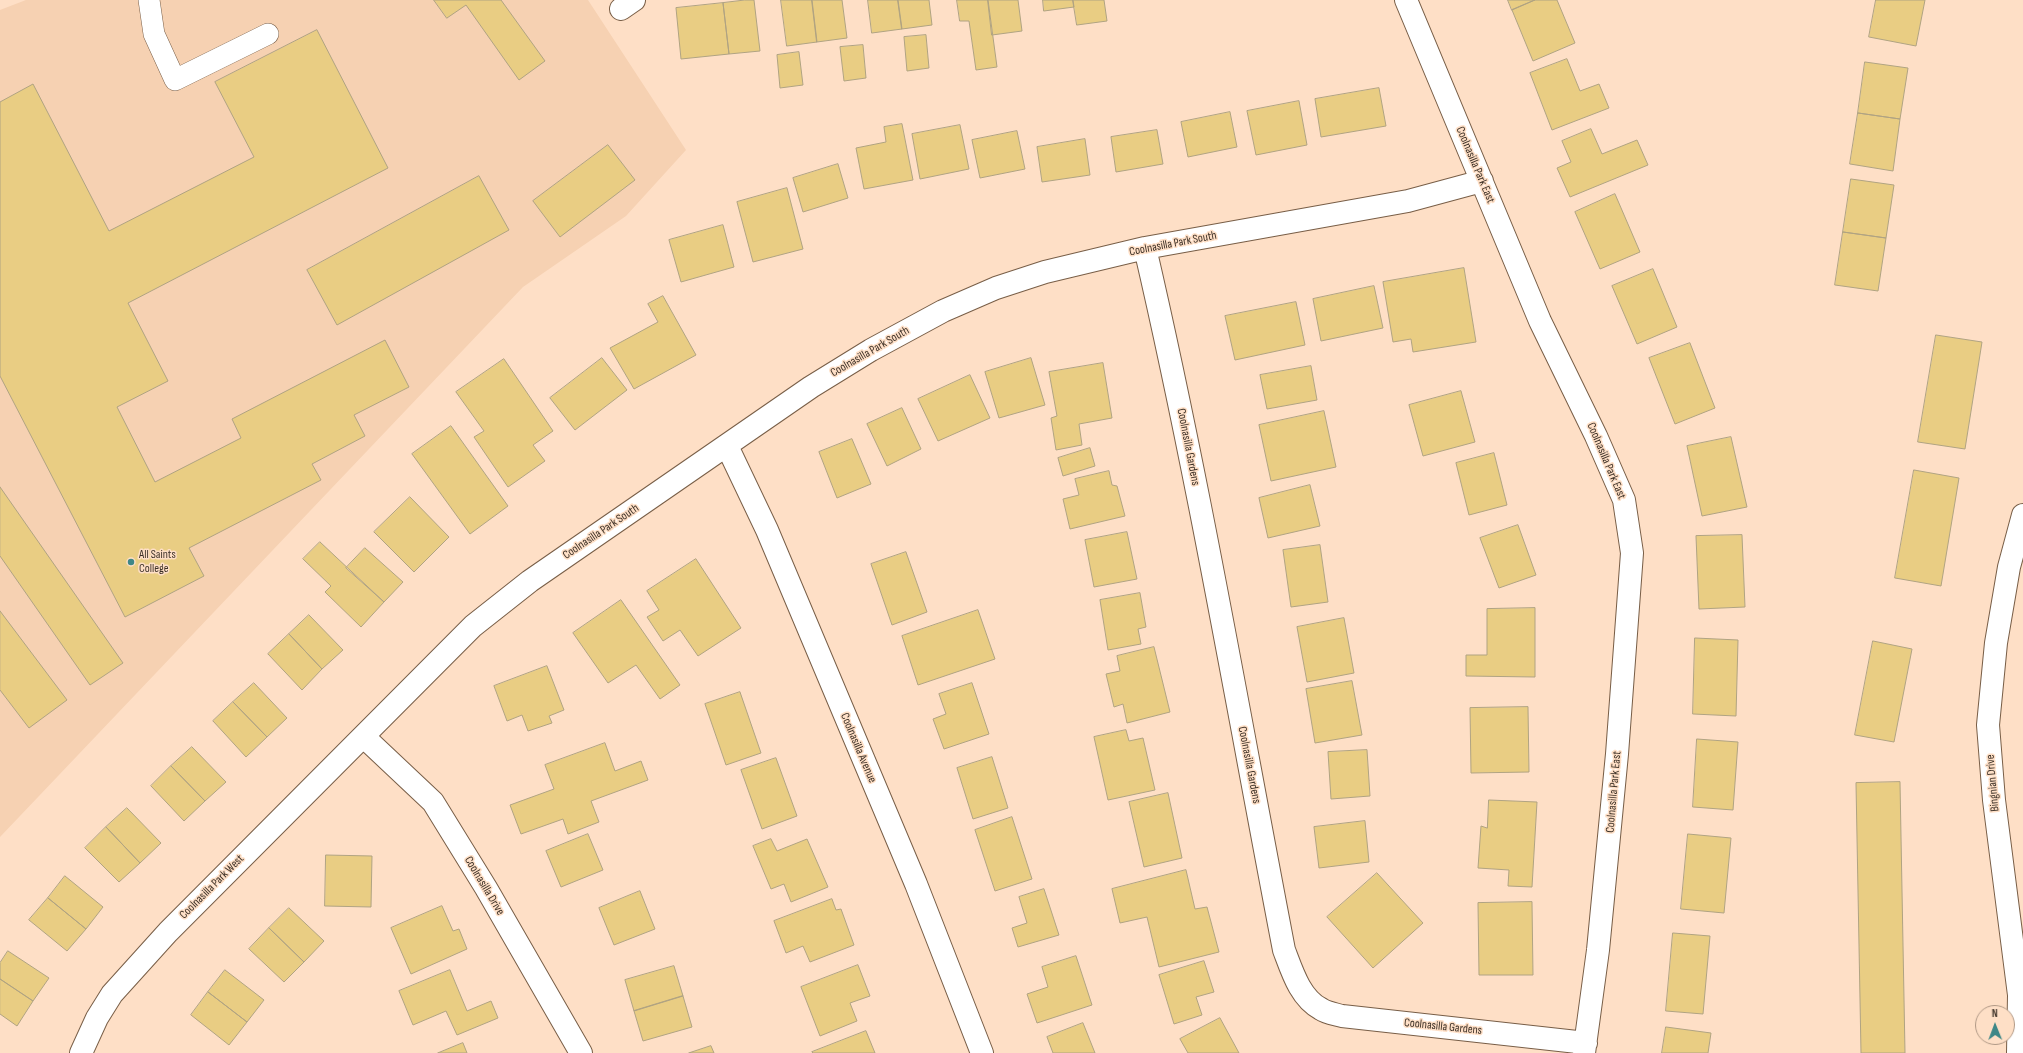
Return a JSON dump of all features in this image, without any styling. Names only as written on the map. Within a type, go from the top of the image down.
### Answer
[{"type":"street","name":"Coolnasilla Park East","points":[[1406,0],[1540,321],[1596,436],[1624,500],[1632,553],[1617,754],[1598,950],[1585,1048]]},
{"type":"street","name":"Coolnasilla Park South","points":[[364,737],[473,626],[530,581],[811,387],[871,350],[943,311],[996,288],[1045,272],[1145,248],[1408,201],[1482,181]]},
{"type":"street","name":"Coolnasilla Gardens","points":[[1145,248],[1171,362],[1206,536],[1284,950],[1292,973],[1305,996],[1321,1010],[1342,1016],[1585,1048]]},
{"type":"street","name":"Coolnasilla Avenue","points":[[726,446],[770,537],[916,884],[982,1053]]},
{"type":"street","name":"Bingnian Drive","points":[[2018,1053],[2019,995],[2017,927],[1994,800],[1988,725],[1996,643],[2009,567],[2023,515]]},
{"type":"street","name":"Coolnasilla Park West","points":[[81,1053],[97,1018],[112,994],[173,927],[364,737]]},
{"type":"street","name":"Coolnasilla Drive","points":[[364,737],[433,802],[486,888],[581,1053]]},
{"type":"lane","points":[[149,0],[154,34],[175,80],[268,34]]},
{"type":"shaded area","name":"All Saints College","points":[[26,0],[588,0],[686,150],[626,216],[523,287],[0,837],[0,10]]},
{"type":"building","points":[[434,0],[501,0],[545,61],[519,80],[466,5],[447,18]]},
{"type":"building","points":[[754,0],[760,51],[729,54],[723,3]]},
{"type":"building","points":[[781,0],[812,0],[817,42],[787,46]]},
{"type":"building","points":[[812,0],[842,0],[847,38],[817,42]]},
{"type":"building","points":[[868,0],[898,0],[902,29],[872,33]]},
{"type":"building","points":[[898,0],[929,0],[932,25],[902,29]]},
{"type":"building","points":[[957,0],[988,0],[997,67],[976,70],[969,21],[960,21]]},
{"type":"building","points":[[988,0],[1018,0],[1022,31],[992,35]]},
{"type":"building","points":[[1043,0],[1073,0],[1074,7],[1044,11]]},
{"type":"building","points":[[1073,0],[1104,0],[1107,21],[1077,25]]},
{"type":"building","points":[[1508,0],[1535,0],[1512,10]]},
{"type":"building","points":[[1535,0],[1557,0],[1575,43],[1533,61],[1512,10]]},
{"type":"building","points":[[1876,0],[1925,0],[1916,46],[1869,37]]},
{"type":"building","points":[[723,3],[729,54],[681,59],[676,8]]},
{"type":"building","points":[[317,30],[388,168],[128,303],[168,381],[117,407],[155,482],[241,438],[232,419],[385,340],[409,387],[354,415],[365,436],[312,464],[321,480],[189,548],[204,576],[125,617],[0,376],[0,102],[33,84],[109,231],[254,157],[215,82]]},
{"type":"building","points":[[926,35],[929,68],[907,71],[904,37]]},
{"type":"building","points":[[863,45],[866,78],[844,81],[840,47]]},
{"type":"building","points":[[799,52],[803,85],[780,88],[777,55]]},
{"type":"building","points":[[1567,59],[1580,91],[1599,84],[1609,108],[1552,130],[1530,73]]},
{"type":"building","points":[[1865,62],[1908,68],[1900,119],[1858,113]]},
{"type":"building","points":[[1379,88],[1386,126],[1321,137],[1315,99]]},
{"type":"building","points":[[1299,101],[1307,145],[1256,155],[1247,111]]},
{"type":"building","points":[[1230,112],[1237,147],[1188,157],[1181,122]]},
{"type":"building","points":[[1858,113],[1900,119],[1893,171],[1850,164]]},
{"type":"building","points":[[902,124],[913,180],[864,189],[856,148],[886,142],[884,127]]},
{"type":"building","points":[[960,125],[969,169],[920,179],[912,134]]},
{"type":"building","points":[[1591,129],[1602,154],[1637,140],[1648,165],[1570,197],[1557,168],[1571,162],[1562,141]]},
{"type":"building","points":[[1157,130],[1163,164],[1116,172],[1111,137]]},
{"type":"building","points":[[1017,131],[1025,169],[980,178],[972,140]]},
{"type":"building","points":[[1085,139],[1090,175],[1042,182],[1037,147]]},
{"type":"building","points":[[608,145],[635,180],[560,237],[533,201]]},
{"type":"building","points":[[838,164],[848,198],[803,212],[793,178]]},
{"type":"building","points":[[479,176],[509,230],[337,325],[307,270]]},
{"type":"building","points":[[1851,179],[1894,185],[1886,238],[1843,232]]},
{"type":"building","points":[[787,188],[803,249],[753,262],[737,202]]},
{"type":"building","points":[[1615,194],[1640,252],[1600,269],[1575,212]]},
{"type":"building","points":[[723,225],[734,267],[681,282],[669,240]]},
{"type":"building","points":[[1843,232],[1886,238],[1878,291],[1835,285]]},
{"type":"building","points":[[1464,268],[1476,342],[1413,352],[1411,339],[1393,342],[1383,282]]},
{"type":"building","points":[[1653,269],[1677,327],[1637,344],[1612,286]]},
{"type":"building","points":[[1374,286],[1383,328],[1321,341],[1313,299]]},
{"type":"building","points":[[663,296],[696,355],[634,389],[610,348],[658,322],[648,304]]},
{"type":"building","points":[[1296,302],[1305,345],[1235,360],[1225,316]]},
{"type":"building","points":[[1936,335],[1982,342],[1965,449],[1918,442]]},
{"type":"building","points":[[1690,343],[1715,408],[1675,424],[1649,358]]},
{"type":"building","points":[[602,358],[627,390],[575,430],[550,398]]},
{"type":"building","points":[[1031,358],[1045,405],[999,418],[985,372]]},
{"type":"building","points":[[504,359],[553,431],[533,445],[545,461],[508,487],[474,437],[484,431],[456,392]]},
{"type":"building","points":[[1103,363],[1112,418],[1079,424],[1082,445],[1056,450],[1051,418],[1057,416],[1049,372]]},
{"type":"building","points":[[1311,366],[1317,400],[1267,409],[1260,375]]},
{"type":"building","points":[[970,375],[990,418],[938,441],[918,399]]},
{"type":"building","points":[[1461,391],[1475,442],[1423,456],[1409,405]]},
{"type":"building","points":[[902,408],[921,449],[887,466],[867,424]]},
{"type":"building","points":[[1324,411],[1336,467],[1271,481],[1259,425]]},
{"type":"building","points":[[451,426],[508,506],[470,534],[412,454]]},
{"type":"building","points":[[1731,437],[1747,507],[1702,516],[1687,446]]},
{"type":"building","points":[[852,439],[871,484],[837,498],[819,452]]},
{"type":"building","points":[[1090,448],[1095,466],[1063,476],[1058,458]]},
{"type":"building","points":[[1494,453],[1507,505],[1469,515],[1456,463]]},
{"type":"building","points":[[1914,470],[1959,478],[1941,586],[1895,578]]},
{"type":"building","points":[[1109,471],[1112,485],[1117,486],[1125,516],[1070,529],[1063,499],[1079,495],[1075,479]]},
{"type":"building","points":[[1310,485],[1320,526],[1268,538],[1259,498]]},
{"type":"building","points":[[0,487],[123,663],[90,685],[0,556]]},
{"type":"building","points":[[410,497],[449,537],[414,572],[374,532]]},
{"type":"building","points":[[1518,525],[1536,575],[1499,588],[1480,538]]},
{"type":"building","points":[[1127,532],[1137,579],[1094,587],[1085,540]]},
{"type":"building","points":[[1742,535],[1745,607],[1699,609],[1696,536]]},
{"type":"building","points":[[320,542],[384,602],[361,627],[325,592],[331,586],[303,559]]},
{"type":"building","points":[[1320,545],[1328,602],[1291,607],[1283,550]]},
{"type":"building","points":[[365,548],[403,582],[384,602],[346,568]]},
{"type":"building","points":[[906,552],[927,612],[892,625],[871,564]]},
{"type":"building","points":[[696,559],[741,628],[698,656],[680,630],[663,641],[647,617],[659,610],[647,591]]},
{"type":"building","points":[[1140,593],[1146,627],[1138,629],[1141,644],[1108,650],[1100,600]]},
{"type":"building","points":[[621,600],[680,685],[660,699],[636,665],[608,683],[573,633]]},
{"type":"building","points":[[1535,608],[1535,677],[1466,676],[1466,655],[1487,655],[1487,609]]},
{"type":"building","points":[[978,610],[995,659],[918,685],[902,636]]},
{"type":"building","points":[[0,611],[67,700],[29,728],[0,690]]},
{"type":"building","points":[[309,615],[343,650],[322,669],[289,634]]},
{"type":"building","points":[[1344,618],[1354,673],[1307,682],[1297,627]]},
{"type":"building","points":[[289,634],[322,669],[302,690],[268,654]]},
{"type":"building","points":[[1695,638],[1738,640],[1736,716],[1693,714]]},
{"type":"building","points":[[1873,641],[1912,649],[1894,742],[1855,735]]},
{"type":"building","points":[[1154,647],[1170,712],[1127,723],[1123,704],[1114,707],[1106,674],[1120,671],[1117,656]]},
{"type":"building","points":[[547,666],[564,710],[549,716],[552,723],[528,731],[522,715],[507,721],[494,686]]},
{"type":"building","points":[[1352,681],[1362,735],[1315,743],[1306,689]]},
{"type":"building","points":[[254,683],[287,718],[267,737],[233,702]]},
{"type":"building","points":[[972,683],[989,734],[944,749],[933,719],[946,714],[939,694]]},
{"type":"building","points":[[740,692],[761,753],[726,765],[705,704]]},
{"type":"building","points":[[233,702],[267,737],[246,757],[213,721]]},
{"type":"building","points":[[1528,707],[1529,772],[1471,773],[1470,708]]},
{"type":"building","points":[[1126,730],[1129,741],[1143,738],[1155,790],[1108,800],[1094,737]]},
{"type":"building","points":[[1697,739],[1738,742],[1733,810],[1693,807]]},
{"type":"building","points":[[605,743],[615,771],[641,761],[648,780],[591,801],[599,822],[568,834],[563,819],[521,834],[510,805],[554,789],[545,765]]},
{"type":"building","points":[[192,747],[226,782],[205,801],[171,766]]},
{"type":"building","points":[[1367,750],[1370,796],[1331,799],[1328,752]]},
{"type":"building","points":[[992,757],[1008,808],[973,819],[957,768]]},
{"type":"building","points":[[776,758],[797,816],[762,829],[741,770]]},
{"type":"building","points":[[171,766],[205,801],[184,821],[151,786]]},
{"type":"building","points":[[1900,782],[1905,1053],[1861,1053],[1856,783]]},
{"type":"building","points":[[1168,793],[1182,858],[1144,867],[1129,802]]},
{"type":"building","points":[[1489,800],[1537,802],[1532,887],[1508,886],[1509,870],[1478,868],[1481,826],[1487,828]]},
{"type":"building","points":[[127,808],[161,843],[140,863],[106,827]]},
{"type":"building","points":[[1012,817],[1032,879],[995,891],[975,830]]},
{"type":"building","points":[[1365,821],[1369,862],[1319,868],[1314,827]]},
{"type":"building","points":[[106,827],[140,863],[119,882],[85,848]]},
{"type":"building","points":[[588,834],[603,870],[561,887],[546,851]]},
{"type":"building","points":[[1688,834],[1731,838],[1724,913],[1681,909]]},
{"type":"building","points":[[771,839],[777,851],[807,839],[828,887],[791,902],[784,884],[771,889],[753,846]]},
{"type":"building","points":[[326,855],[372,856],[371,907],[325,906]]},
{"type":"building","points":[[1186,870],[1195,909],[1207,907],[1219,952],[1159,967],[1147,917],[1120,923],[1112,889]]},
{"type":"building","points":[[1377,873],[1423,923],[1373,968],[1327,917]]},
{"type":"building","points":[[65,876],[103,907],[86,929],[48,898]]},
{"type":"building","points":[[1044,889],[1059,935],[1018,947],[1012,928],[1027,923],[1019,897]]},
{"type":"building","points":[[640,891],[655,929],[614,945],[599,908]]},
{"type":"building","points":[[48,898],[86,929],[67,951],[29,920]]},
{"type":"building","points":[[832,899],[836,910],[841,909],[854,945],[810,962],[803,946],[786,953],[774,921]]},
{"type":"building","points":[[1532,902],[1533,975],[1479,975],[1478,903]]},
{"type":"building","points":[[442,906],[453,931],[459,929],[467,949],[411,974],[391,928]]},
{"type":"building","points":[[289,908],[324,941],[304,962],[269,928]]},
{"type":"building","points":[[269,928],[304,962],[284,982],[249,949]]},
{"type":"building","points":[[1673,933],[1710,936],[1703,1014],[1666,1011]]},
{"type":"building","points":[[8,951],[49,978],[33,1001],[0,979],[0,963]]},
{"type":"building","points":[[1076,956],[1092,1005],[1037,1023],[1027,994],[1048,987],[1042,967]]},
{"type":"building","points":[[1204,961],[1214,992],[1196,997],[1202,1015],[1174,1024],[1159,975]]},
{"type":"building","points":[[858,965],[870,996],[850,1003],[857,1021],[820,1036],[801,987]]},
{"type":"building","points":[[674,966],[683,996],[634,1011],[625,980]]},
{"type":"building","points":[[225,970],[264,1000],[247,1022],[208,992]]},
{"type":"building","points":[[450,970],[467,1011],[491,1001],[498,1018],[457,1035],[446,1011],[413,1025],[399,991]]},
{"type":"building","points":[[0,979],[33,1001],[17,1026],[0,1014]]},
{"type":"building","points":[[208,992],[247,1022],[229,1045],[191,1015]]},
{"type":"building","points":[[683,996],[692,1027],[643,1041],[634,1011]]},
{"type":"building","points":[[1220,1018],[1239,1053],[1188,1053],[1180,1039]]},
{"type":"building","points":[[1083,1023],[1095,1053],[1053,1053],[1047,1037]]},
{"type":"building","points":[[1666,1027],[1711,1033],[1708,1053],[1662,1053]]},
{"type":"building","points":[[866,1031],[875,1053],[812,1052]]},
{"type":"building","points":[[463,1043],[467,1053],[438,1053]]},
{"type":"building","points":[[711,1046],[714,1053],[689,1053]]},
{"type":"place","name":"All Saints College","points":[[131,562]]}]
